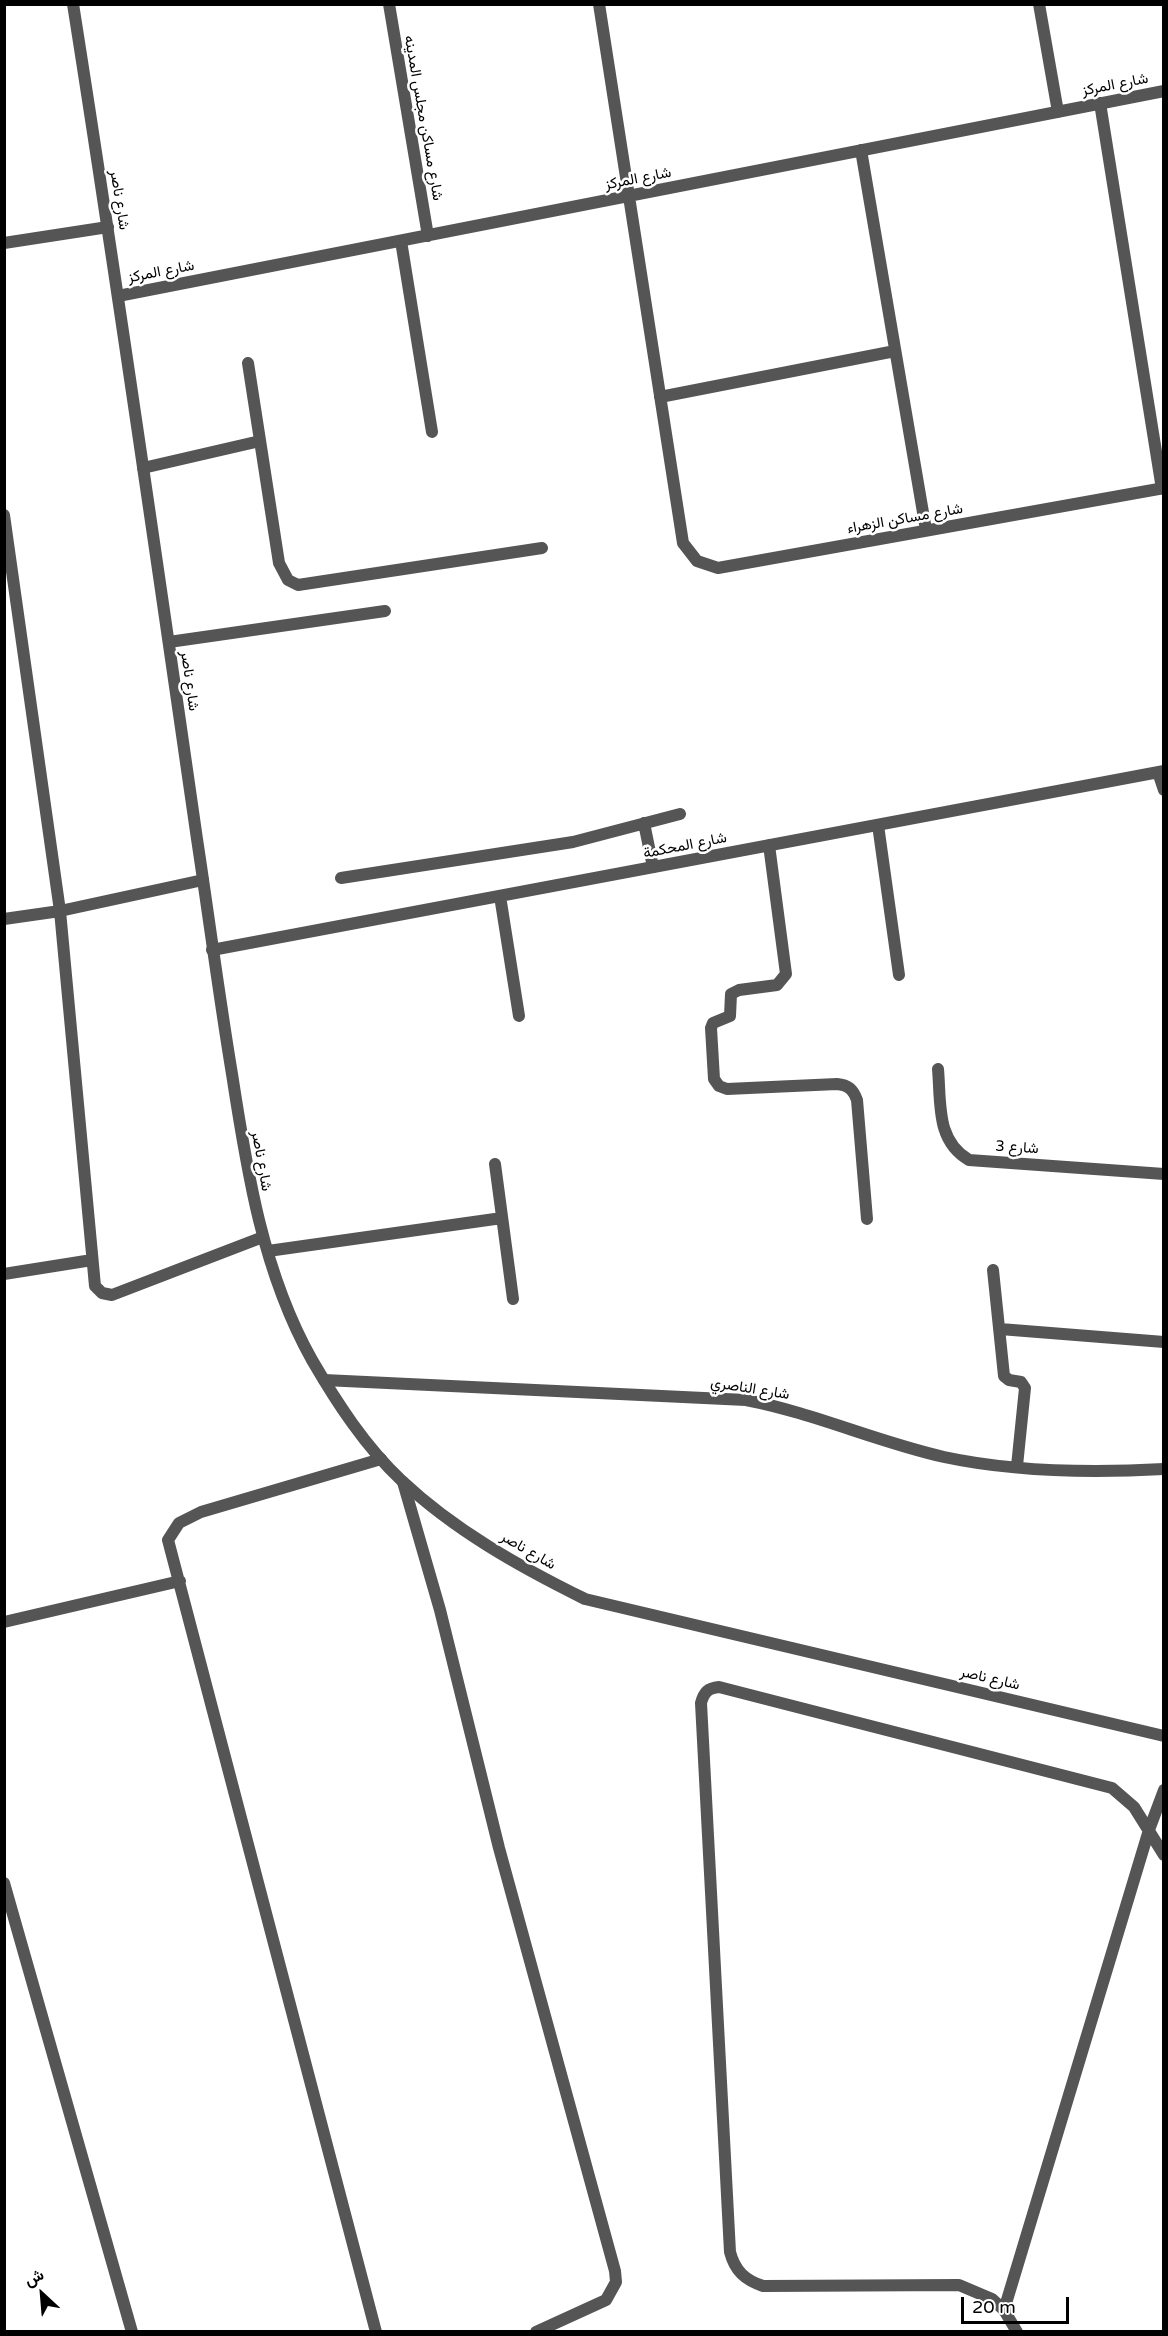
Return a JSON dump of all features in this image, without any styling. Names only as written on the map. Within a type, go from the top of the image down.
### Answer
[{"type":"street","name":"شارع ناصر","points":[[74,4],[169,642],[212,950],[244,1152],[263,1238],[285,1300],[310,1355],[341,1408],[381,1459],[403,1482],[461,1527],[521,1567],[585,1599],[1164,1736]]},
{"type":"street","name":"شارع مساكن مجلس المدينه","points":[[389,4],[428,236]]},
{"type":"street","name":"شارع مساكن الزهراء","points":[[599,4],[679,521],[683,543],[697,561],[718,568],[1163,488]]},
{"type":"street","points":[[1039,4],[1058,112]]},
{"type":"street","name":"شارع المركز","points":[[118,296],[1164,91]]},
{"type":"street","points":[[1100,103],[1163,488]]},
{"type":"street","points":[[861,150],[926,531]]},
{"type":"street","points":[[4,243],[108,227]]},
{"type":"street","points":[[401,241],[432,432]]},
{"type":"street","points":[[660,397],[895,351]]},
{"type":"street","points":[[248,363],[279,563],[288,580],[298,585],[542,548]]},
{"type":"street","points":[[143,468],[260,441]]},
{"type":"street","points":[[4,515],[60,911],[95,1286],[102,1293],[112,1295],[263,1238]]},
{"type":"street","points":[[169,642],[385,611]]},
{"type":"street","points":[[1161,771],[1164,790]]},
{"type":"street","name":"شارع المحكمة","points":[[212,950],[1161,771]]},
{"type":"street","points":[[341,878],[562,844],[680,814]]},
{"type":"street","points":[[644,823],[653,867]]},
{"type":"street","points":[[878,825],[899,975]]},
{"type":"street","points":[[769,845],[788,967],[786,974],[777,985],[739,990],[731,994],[730,1016],[713,1023],[711,1028],[714,1079],[719,1086],[727,1089],[837,1084],[846,1085],[854,1091],[857,1100],[867,1219]]},
{"type":"street","points":[[4,919],[60,911],[203,880]]},
{"type":"street","points":[[500,896],[519,1016]]},
{"type":"street","name":"شارع 3","points":[[938,1069],[943,1126],[947,1140],[957,1153],[969,1160],[1164,1174]]},
{"type":"street","points":[[495,1164],[513,1299]]},
{"type":"street","points":[[268,1251],[502,1218]]},
{"type":"street","points":[[4,1274],[92,1260]]},
{"type":"street","points":[[993,1270],[1004,1376],[1009,1380],[1021,1382],[1025,1388],[1017,1466]]},
{"type":"street","points":[[1000,1329],[1164,1342]]},
{"type":"street","name":"شارع الناصري","points":[[324,1380],[747,1400],[784,1407],[943,1457],[1073,1470],[1164,1469]]},
{"type":"street","points":[[376,2331],[168,1540],[179,1522],[201,1512],[381,1459]]},
{"type":"street","points":[[403,1482],[440,1610],[502,1859],[615,2271],[616,2282],[606,2300],[536,2331]]},
{"type":"street","points":[[4,1622],[180,1581]]},
{"type":"street","points":[[1017,2331],[1004,2310],[992,2299],[959,2285],[763,2286],[751,2282],[734,2265],[730,2252],[701,1703],[703,1696],[707,1690],[719,1687],[1112,1788],[1134,1807],[1164,1855]]},
{"type":"street","points":[[1004,2310],[1149,1830],[1164,1790]]},
{"type":"street","points":[[4,1883],[132,2331]]}]
